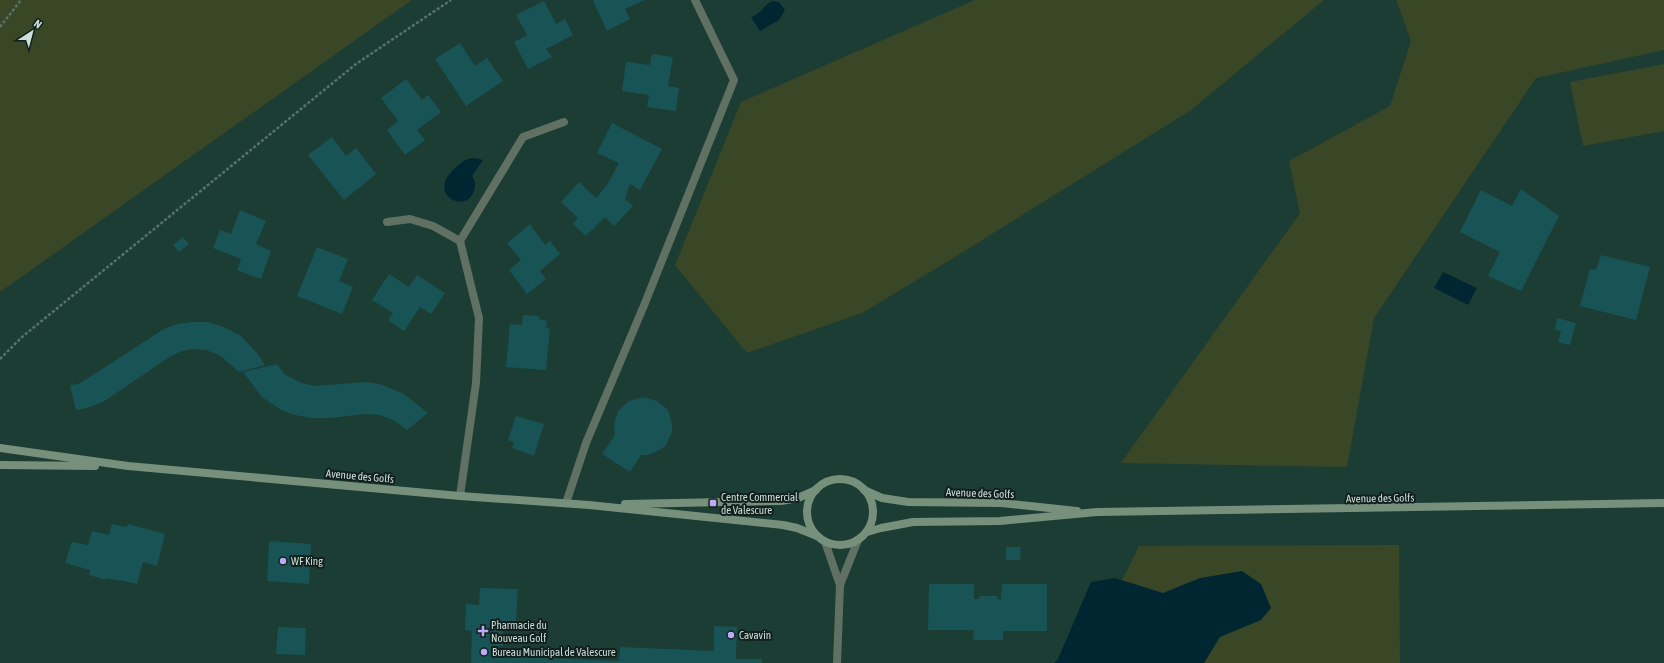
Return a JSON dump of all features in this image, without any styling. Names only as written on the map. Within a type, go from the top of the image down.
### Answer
[{"type":"main road","name":"Avenue des Golfs","points":[[0,448],[128,466],[460,496],[590,505],[782,525],[797,528],[817,536]]},
{"type":"main road","name":"Avenue des Golfs","points":[[0,465],[128,466]]},
{"type":"main road","points":[[835,480],[846,480],[856,483],[864,490],[871,499],[873,511],[872,522],[867,532],[858,540],[848,545],[837,545],[825,542],[817,536],[811,528],[807,518],[807,508],[810,498],[816,490],[824,483],[835,480]]},
{"type":"main road","name":"Avenue des Golfs","points":[[590,505],[781,502],[798,498],[816,490]]},
{"type":"main road","name":"Avenue des Golfs","points":[[864,490],[882,498],[908,502],[1001,503],[1097,512]]},
{"type":"main road","name":"Avenue des Golfs","points":[[867,532],[913,522],[1000,521],[1097,512],[1664,503]]},
{"type":"street","points":[[566,503],[586,443],[645,303],[734,80],[695,0]]},
{"type":"street","points":[[460,496],[476,382],[478,318],[460,242],[523,137],[564,122]]},
{"type":"street","points":[[387,222],[410,219],[433,226],[460,242]]},
{"type":"street","points":[[837,663],[840,584],[858,540]]},
{"type":"street","points":[[825,542],[840,584]]},
{"type":"path","points":[[0,27],[21,0]]},
{"type":"path","points":[[0,359],[22,337],[356,64],[450,0]]},
{"type":"green space","points":[[0,0],[412,0],[0,292]]},
{"type":"green space","points":[[975,0],[1324,0],[1191,110],[968,249],[862,313],[747,353],[675,265],[741,102]]},
{"type":"green space","points":[[1396,0],[1664,0],[1664,50],[1536,78],[1374,318],[1347,467],[1121,463],[1300,213],[1289,161],[1390,106],[1411,41]]},
{"type":"green space","points":[[1664,64],[1664,131],[1583,146],[1570,82]]},
{"type":"green space","points":[[1399,545],[1400,663],[1079,663],[1087,652],[1139,546]]},
{"type":"water","points":[[772,1],[779,2],[785,10],[779,20],[760,31],[751,17],[757,14]]},
{"type":"water","points":[[475,158],[483,160],[472,176],[475,187],[470,198],[464,201],[451,199],[444,188],[446,180],[452,171],[465,160]]},
{"type":"water","points":[[1443,272],[1477,288],[1468,305],[1434,288]]},
{"type":"water","points":[[1242,571],[1261,584],[1271,608],[1261,620],[1220,637],[1204,663],[1054,663],[1058,659],[1091,582],[1115,578],[1163,593],[1200,578]]},
{"type":"building","points":[[644,0],[625,9],[630,19],[607,31],[593,1]]},
{"type":"building","points":[[544,1],[556,24],[565,19],[573,35],[546,49],[552,57],[528,69],[514,42],[527,35],[516,15]]},
{"type":"building","points":[[460,43],[475,66],[487,58],[503,81],[466,106],[435,59]]},
{"type":"building","points":[[652,54],[673,57],[668,86],[679,88],[676,111],[647,107],[649,95],[622,91],[626,62],[650,65]]},
{"type":"building","points":[[406,79],[422,100],[428,95],[441,112],[417,130],[425,140],[405,155],[387,130],[398,121],[381,98]]},
{"type":"building","points":[[612,123],[662,149],[640,190],[630,184],[625,199],[633,206],[614,226],[605,217],[586,236],[573,224],[578,218],[561,202],[579,182],[596,198],[607,185],[619,163],[597,153]]},
{"type":"building","points":[[332,137],[346,156],[356,148],[376,174],[344,200],[308,155]]},
{"type":"building","points":[[1521,189],[1559,216],[1521,291],[1488,276],[1500,252],[1460,232],[1481,190],[1512,206]]},
{"type":"building","points":[[240,210],[266,221],[256,244],[271,251],[261,279],[237,270],[241,259],[213,248],[220,230],[231,234]]},
{"type":"building","points":[[530,224],[545,245],[550,241],[560,254],[540,271],[546,279],[527,294],[509,270],[521,260],[507,243]]},
{"type":"building","points":[[183,237],[189,244],[179,252],[173,245]]},
{"type":"building","points":[[317,247],[348,259],[339,281],[353,287],[342,314],[297,296]]},
{"type":"building","points":[[1601,255],[1650,267],[1636,320],[1580,306],[1590,269],[1596,270]]},
{"type":"building","points":[[389,274],[409,287],[417,275],[445,293],[431,314],[420,307],[404,331],[388,320],[393,313],[372,300]]},
{"type":"building","points":[[523,315],[539,316],[539,319],[547,321],[546,328],[550,329],[546,370],[506,367],[510,324],[522,325]]},
{"type":"building","points":[[1557,318],[1576,323],[1570,345],[1558,342],[1561,331],[1555,330]]},
{"type":"building","points":[[208,322],[224,327],[241,336],[257,353],[265,365],[239,372],[221,356],[206,350],[193,349],[182,351],[171,356],[103,402],[87,408],[76,410],[70,385],[78,384],[85,380],[164,329],[177,324]]},
{"type":"building","points":[[277,364],[284,374],[301,383],[315,386],[366,382],[380,384],[404,394],[428,413],[407,430],[393,420],[380,415],[365,414],[330,418],[310,418],[295,415],[281,410],[262,397],[243,372]]},
{"type":"building","points":[[643,397],[657,401],[668,410],[672,424],[672,432],[666,445],[660,450],[647,455],[641,455],[630,472],[602,454],[615,435],[614,425],[618,411],[629,401]]},
{"type":"building","points":[[516,416],[544,424],[534,456],[512,448],[514,442],[508,440]]},
{"type":"building","points":[[112,524],[127,527],[128,524],[165,534],[157,566],[143,562],[137,584],[106,578],[106,580],[89,575],[90,570],[65,563],[72,542],[88,545],[92,531],[109,535]]},
{"type":"building","points":[[269,541],[311,544],[309,584],[267,581]]},
{"type":"building","points":[[1006,547],[1021,547],[1020,560],[1006,560]]},
{"type":"building","points":[[929,584],[974,584],[974,599],[979,599],[979,596],[997,596],[997,599],[1001,600],[1002,584],[1047,584],[1047,631],[1003,631],[1003,640],[973,640],[974,630],[928,630]]},
{"type":"building","points":[[480,588],[518,589],[516,622],[503,622],[503,646],[493,646],[493,656],[619,661],[620,647],[714,651],[714,626],[737,627],[736,659],[762,659],[762,663],[471,663],[472,631],[465,630],[466,604],[479,605]]},
{"type":"building","points":[[278,627],[306,628],[305,655],[276,654]]},
{"type":"place","name":"Centre Commercial de Valescure","points":[[713,503]]},
{"type":"place","name":"WF King","points":[[283,561]]},
{"type":"place","name":"Pharmacie du Nouveau Golf","points":[[483,631]]},
{"type":"place","name":"Cavavin","points":[[731,635]]},
{"type":"place","name":"Bureau Municipal de Valescure","points":[[484,652]]}]
